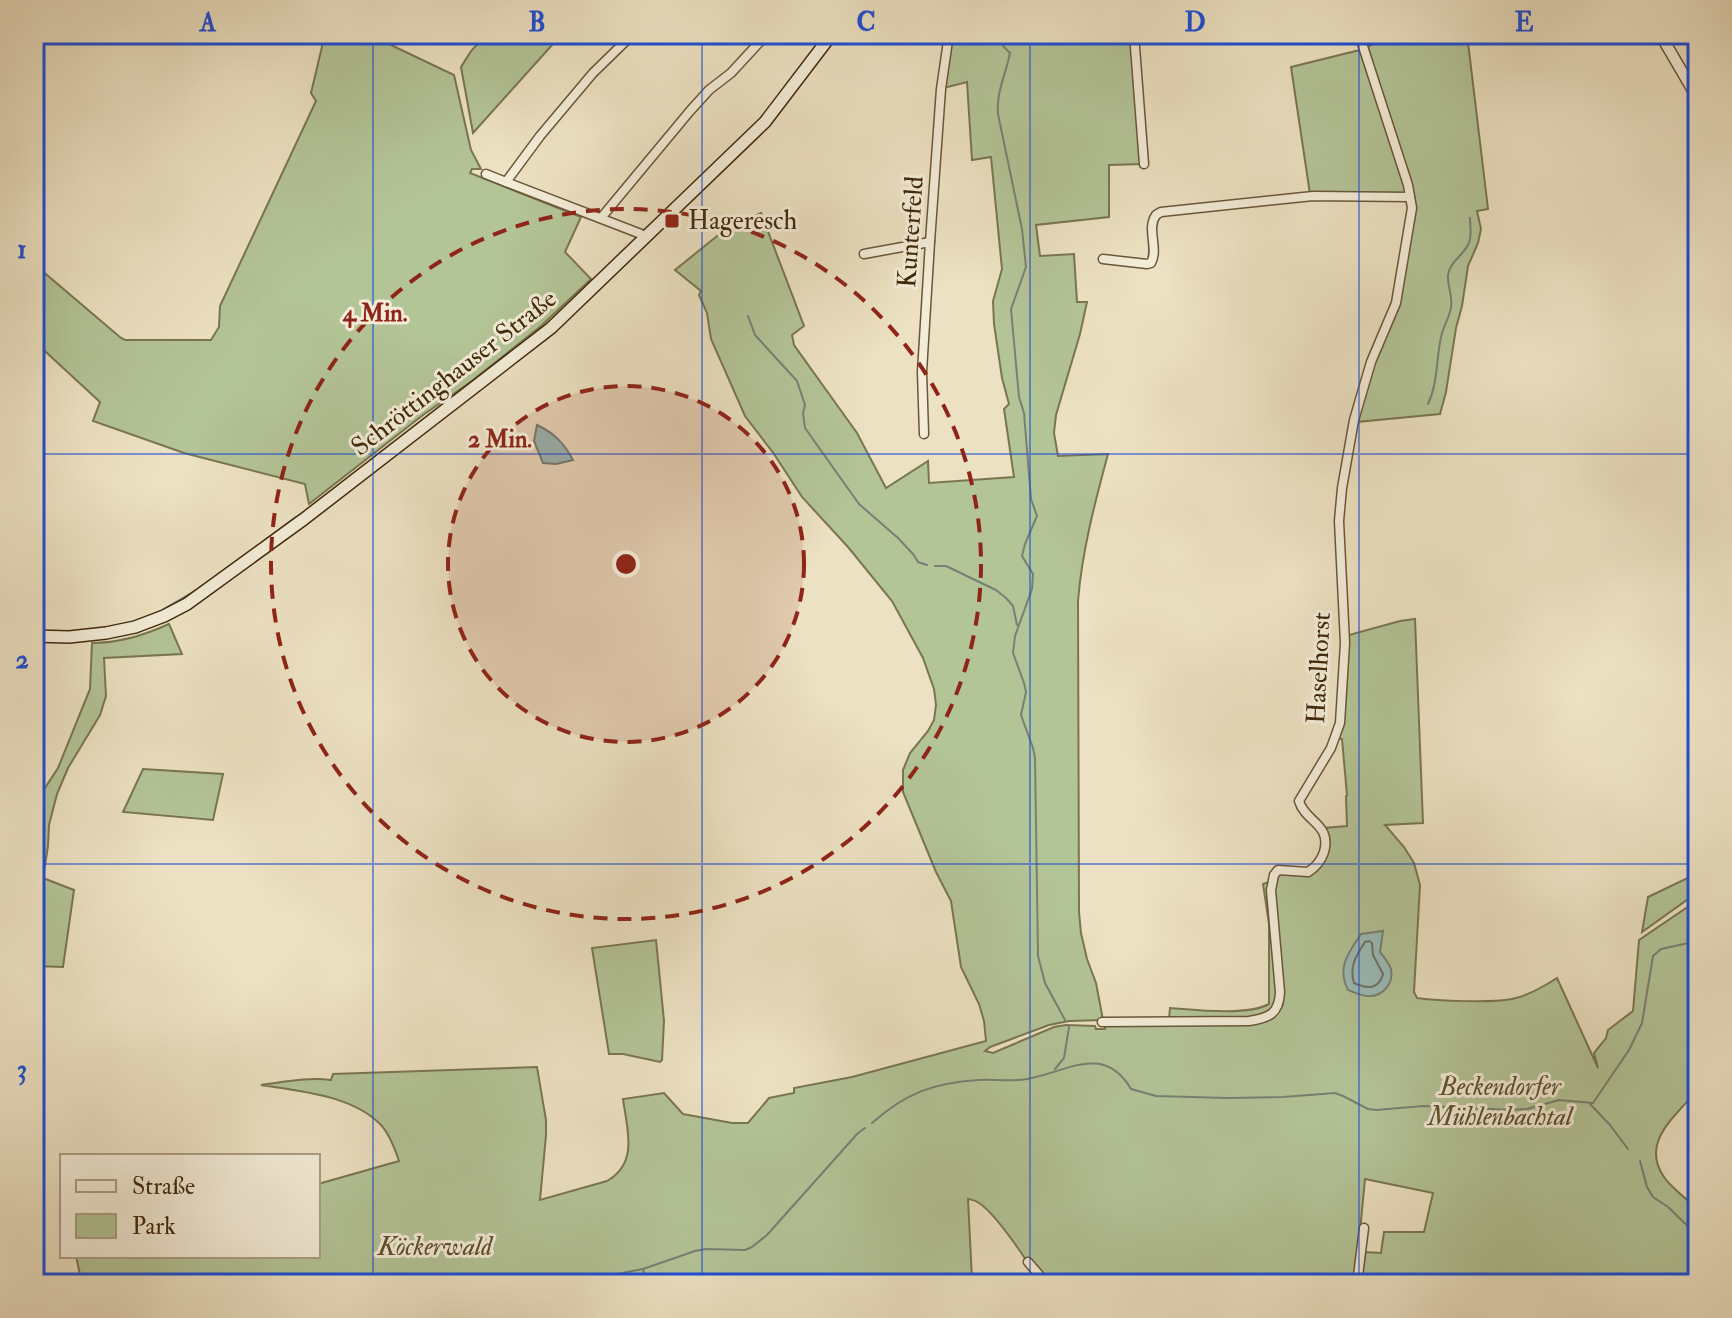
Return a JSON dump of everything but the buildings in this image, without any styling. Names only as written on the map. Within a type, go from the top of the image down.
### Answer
[{"type":"main road","name":"Schröttinghauser Straße","points":[[34,636],[69,637],[106,633],[164,616],[187,604],[315,510],[551,328],[765,122],[832,34]]},
{"type":"street","points":[[506,182],[593,73],[633,34]]},
{"type":"street","points":[[601,218],[688,112],[731,73],[767,34]]},
{"type":"street","name":"Kunterfeld","points":[[924,434],[922,372],[930,242],[941,89],[949,34]]},
{"type":"street","points":[[1134,34],[1144,164]]},
{"type":"street","name":"Haselhorst","points":[[1102,1022],[1249,1021],[1270,1015],[1278,1006],[1280,992],[1272,881],[1278,870],[1308,872],[1320,863],[1325,846],[1323,831],[1299,801],[1331,748],[1340,723],[1345,643],[1339,521],[1342,488],[1354,420],[1371,362],[1396,303],[1412,208],[1408,185],[1359,34]]},
{"type":"street","points":[[1660,34],[1698,99]]},
{"type":"street","points":[[486,174],[646,238]]},
{"type":"street","points":[[1103,259],[1151,263],[1154,257],[1151,223],[1152,218],[1161,212],[1313,196],[1410,197]]},
{"type":"street","points":[[864,254],[930,242]]},
{"type":"street","points":[[1357,1284],[1364,1228]]},
{"type":"street","points":[[1028,1262],[1047,1284]]},
{"type":"green space","points":[[325,34],[368,34],[454,75],[471,150],[481,169],[472,169],[470,173],[581,217],[565,252],[591,279],[541,326],[309,504],[305,484],[184,453],[93,421],[100,402],[34,341],[34,264],[125,340],[211,340],[219,327],[220,306],[316,101],[311,93]]},
{"type":"green space","points":[[487,34],[562,34],[473,133],[461,67]]},
{"type":"green space","points":[[952,34],[1133,34],[1142,164],[1109,165],[1109,217],[1036,225],[1040,256],[1074,254],[1077,302],[1087,302],[1056,415],[1054,433],[1058,456],[1108,454],[1086,545],[1078,601],[1079,912],[1081,933],[1103,1020],[1049,1025],[985,1051],[993,1053],[1054,1027],[1066,1025],[1105,1029],[1105,1025],[1238,1025],[1275,1015],[1283,1005],[1273,890],[1278,872],[1308,874],[1322,864],[1324,828],[1347,826],[1342,739],[1337,738],[1342,722],[1349,635],[1415,619],[1423,823],[1385,825],[1414,863],[1420,885],[1414,992],[1417,998],[1465,1001],[1512,999],[1557,978],[1598,1068],[1594,1053],[1606,1038],[1608,1030],[1633,1011],[1639,940],[1698,900],[1698,1089],[1664,1129],[1656,1152],[1657,1164],[1664,1177],[1687,1200],[1698,1182],[1698,1284],[1359,1284],[1364,1252],[1381,1253],[1384,1232],[1424,1232],[1433,1193],[1365,1179],[1355,1284],[1040,1284],[994,1218],[979,1203],[968,1199],[972,1279],[1037,1284],[82,1284],[76,1258],[320,1258],[320,1183],[399,1161],[383,1127],[354,1106],[307,1092],[261,1085],[304,1079],[331,1080],[333,1074],[537,1067],[546,1120],[540,1200],[607,1181],[617,1174],[624,1165],[628,1144],[623,1099],[664,1093],[683,1114],[748,1123],[769,1098],[794,1093],[794,1088],[852,1077],[986,1041],[979,1004],[961,967],[951,901],[903,792],[903,770],[910,753],[934,720],[934,689],[923,658],[892,601],[802,497],[745,416],[711,339],[707,313],[699,295],[701,291],[675,270],[717,236],[761,213],[804,326],[792,335],[794,345],[857,433],[886,488],[928,461],[929,483],[1014,477],[1004,409],[1009,404],[994,324],[993,301],[1002,269],[991,157],[972,160],[967,82],[944,88]]},
{"type":"green space","points":[[1395,34],[1467,34],[1488,209],[1477,211],[1481,229],[1468,266],[1440,414],[1356,422],[1374,362],[1398,304],[1416,208],[1412,184],[1367,47]]},
{"type":"green space","points":[[1360,50],[1407,194],[1310,194],[1291,67]]},
{"type":"green space","points":[[169,624],[182,654],[104,658],[106,696],[100,715],[68,768],[49,825],[43,878],[74,890],[63,967],[34,966],[35,812],[43,791],[58,768],[90,689],[92,643],[132,638]]},
{"type":"green space","points":[[143,769],[223,774],[213,820],[123,812]]},
{"type":"green space","points":[[1698,873],[1698,892],[1642,932],[1648,897]]},
{"type":"green space","points":[[1269,882],[1278,997],[1274,1009],[1254,1018],[1169,1019],[1170,1008],[1235,1011],[1269,1004],[1269,924],[1263,884]]},
{"type":"green space","points":[[656,940],[664,1021],[662,1060],[609,1054],[592,948]]},
{"type":"water","points":[[537,425],[558,439],[573,460],[543,463],[534,441]]},
{"type":"water","points":[[1383,931],[1380,952],[1391,969],[1389,984],[1373,996],[1348,990],[1343,974],[1352,947],[1361,934]]},
{"type":"waterway","points":[[1001,34],[1003,46],[1010,53],[1000,91],[998,114],[1022,229],[1026,267],[1011,309],[1031,499],[1037,516],[1022,556],[1033,574],[1032,589],[1015,636],[1013,653],[1026,692],[1021,715],[1035,758],[1038,956],[1045,983],[1065,1020]]},
{"type":"waterway","points":[[1428,404],[1441,337],[1451,307],[1448,275],[1451,266],[1469,243],[1470,218]]},
{"type":"waterway","points":[[748,316],[755,335],[797,381],[805,405],[805,428],[859,504],[898,538],[918,562],[927,565]]},
{"type":"waterway","points":[[213,578],[296,517]]},
{"type":"waterway","points":[[935,566],[946,566],[996,590],[1013,606],[1017,625]]},
{"type":"waterway","points":[[159,612],[198,589]]},
{"type":"waterway","points":[[872,1123],[909,1097],[934,1087],[978,1080],[1027,1079],[1083,1064],[1108,1067],[1120,1075],[1131,1089],[1156,1096],[1227,1098],[1335,1093],[1376,1110],[1423,1106],[1510,1110],[1527,1109],[1559,1100],[1593,1103],[1629,1050],[1642,1023],[1653,956],[1661,949],[1698,941]]},
{"type":"waterway","points":[[1055,1069],[1064,1058],[1069,1027]]},
{"type":"waterway","points":[[1590,1104],[1628,1149]]},
{"type":"waterway","points":[[596,1278],[643,1269],[695,1251],[745,1250],[752,1247],[767,1235],[865,1128]]},
{"type":"waterway","points":[[1640,1161],[1653,1197],[1698,1236]]},
{"type":"waterway","points":[[643,1270],[648,1284]]},
{"type":"waterway","points":[[499,1284],[588,1279]]},
{"type":"place","name":"Hageresch","points":[[672,221]]},
{"type":"park label","name":"Beckendorfer Mühlenbachtal","points":[[1500,1102]]},
{"type":"park label","name":"Köckerwald","points":[[435,1247]]}]
